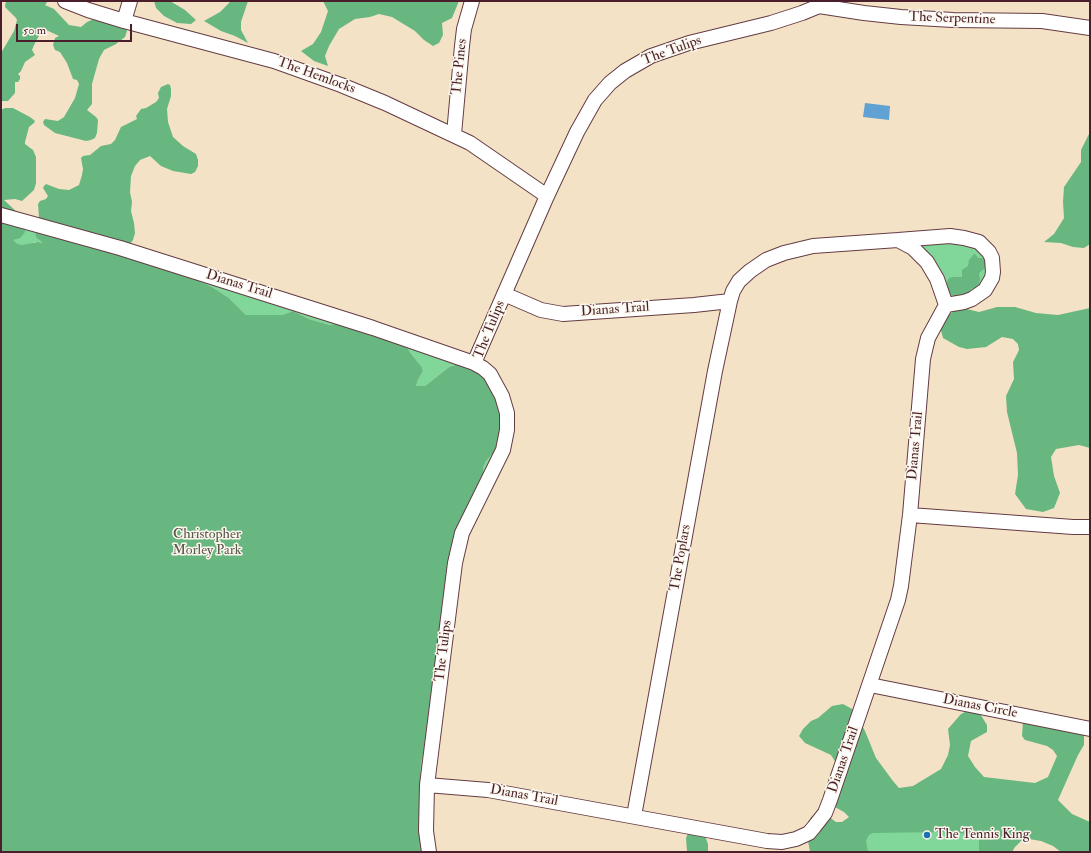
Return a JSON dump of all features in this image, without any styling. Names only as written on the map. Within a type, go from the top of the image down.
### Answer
[{"type":"street","name":"The Hemlocks","points":[[65,1],[124,21],[289,65],[356,91],[454,134],[470,143],[547,196]]},
{"type":"street","points":[[124,21],[130,1]]},
{"type":"street","name":"The Pines","points":[[454,134],[464,30],[472,1]]},
{"type":"street","name":"The Serpentine","points":[[818,3],[864,13],[901,17],[953,20],[1042,21],[1090,28]]},
{"type":"street","name":"The Tulips","points":[[429,852],[426,831],[427,785],[455,563],[459,543],[466,523],[503,450],[507,430],[507,413],[500,391],[486,370],[474,363],[547,196],[577,132],[595,100],[625,71],[650,56],[689,43],[771,23],[802,13],[818,3]]},
{"type":"street","name":"Dianas Trail","points":[[1,215],[150,258],[373,328],[474,363]]},
{"type":"street","points":[[730,301],[736,286],[744,276],[766,260],[784,252],[813,246],[950,236],[964,238],[979,242],[989,252],[992,258],[992,278],[985,290],[972,299],[946,305],[937,278],[927,262],[913,248],[898,240]]},
{"type":"street","name":"Dianas Trail","points":[[504,294],[542,310],[563,314],[730,301]]},
{"type":"street","name":"The Poplars","points":[[634,816],[715,372],[730,301]]},
{"type":"street","name":"Dianas Trail","points":[[427,785],[488,790],[767,841],[782,842],[802,837],[809,833],[825,813],[898,600],[910,515],[923,359],[928,338],[946,305]]},
{"type":"street","points":[[910,515],[1090,527]]},
{"type":"street","name":"Dianas Circle","points":[[870,685],[1090,729]]},
{"type":"green space","points":[[6,1],[48,1],[45,5],[54,9],[69,25],[81,27],[94,19],[125,25],[127,31],[125,37],[116,44],[104,50],[99,59],[92,84],[92,104],[87,110],[98,120],[95,138],[86,141],[55,133],[44,125],[43,122],[45,119],[58,121],[64,117],[75,98],[79,84],[77,80],[73,79],[67,63],[60,52],[55,50],[53,45],[55,38],[59,36],[44,29],[42,30],[32,50],[35,55],[25,62],[18,74],[20,79],[18,82],[15,82],[15,93],[8,101],[1,101],[1,53],[14,31],[17,20],[5,7]]},
{"type":"green space","points":[[154,1],[170,1],[185,10],[196,20],[191,24],[177,23],[164,16],[156,8]]},
{"type":"green space","points":[[231,1],[248,1],[241,22],[241,30],[248,43],[221,31],[204,21],[220,12]]},
{"type":"green space","points":[[323,1],[459,1],[452,18],[442,23],[443,35],[439,43],[433,46],[415,31],[392,17],[379,14],[355,19],[339,29],[329,46],[325,56],[328,66],[314,61],[301,51],[313,44],[321,32],[328,11]]},
{"type":"green space","name":"Christopher Morley Park","points":[[168,84],[170,85],[171,89],[171,96],[167,109],[168,122],[173,137],[183,146],[196,154],[198,166],[195,172],[191,174],[173,171],[161,166],[150,156],[140,160],[135,166],[131,176],[131,211],[135,233],[133,240],[129,245],[179,272],[212,287],[229,298],[246,315],[282,315],[293,311],[309,319],[330,325],[340,324],[406,346],[422,367],[423,371],[416,386],[425,386],[449,367],[461,363],[483,370],[505,416],[496,450],[486,461],[483,468],[483,479],[443,616],[437,647],[435,679],[421,763],[420,787],[427,852],[1,852],[1,110],[5,108],[13,108],[35,121],[29,127],[25,142],[25,144],[33,150],[36,157],[36,183],[34,190],[22,201],[15,199],[4,200],[18,213],[24,225],[25,232],[20,238],[14,240],[16,243],[22,245],[38,242],[43,243],[36,237],[35,232],[36,229],[42,226],[39,218],[38,204],[48,196],[43,188],[44,186],[46,184],[59,189],[69,190],[79,185],[83,169],[81,158],[83,156],[90,155],[101,146],[111,144],[115,140],[121,127],[137,119],[136,116],[141,109],[146,108],[156,102],[159,98],[158,93],[161,87]]},
{"type":"green space","points":[[1090,132],[1090,244],[1084,248],[1073,247],[1061,243],[1044,242],[1054,234],[1064,218],[1064,187],[1081,162],[1081,150]]},
{"type":"green space","points":[[24,225],[42,226],[35,232],[35,234],[44,243],[34,242],[30,245],[22,245],[16,243],[14,241]]},
{"type":"green space","points":[[950,236],[984,246],[989,284],[946,305],[937,279],[898,240]]},
{"type":"green space","points":[[120,248],[373,328],[474,363],[487,370],[500,391],[507,413],[507,430],[503,450],[466,523],[459,543],[455,563],[427,785],[426,831],[429,852],[427,852],[422,831],[423,810],[420,787],[421,763],[435,679],[437,647],[455,545],[462,523],[469,514],[469,506],[478,493],[483,479],[483,468],[486,461],[499,446],[503,437],[505,416],[500,393],[486,373],[474,365],[467,363],[461,363],[449,367],[425,386],[416,386],[423,371],[422,367],[406,346],[397,340],[381,337],[354,326],[330,325],[309,319],[293,311],[282,315],[246,315],[229,298],[212,287]]},
{"type":"green space","points":[[974,254],[978,258],[983,258],[986,260],[985,268],[979,273],[979,284],[969,292],[959,297],[951,295],[946,288],[949,278],[962,277],[962,270],[968,266],[969,260]]},
{"type":"green space","points":[[997,307],[1015,307],[1036,313],[1058,315],[1090,308],[1090,448],[1079,445],[1056,449],[1051,457],[1054,476],[1060,493],[1054,508],[1043,512],[1026,509],[1015,494],[1018,475],[1017,453],[1007,412],[1006,396],[1014,379],[1013,362],[1019,350],[1018,344],[1013,339],[1002,337],[986,347],[967,349],[959,347],[943,338],[940,327],[944,318],[954,311],[967,309],[979,312]]},
{"type":"green space","points":[[843,704],[854,710],[865,731],[876,758],[899,788],[913,786],[941,769],[948,755],[950,745],[948,729],[961,714],[971,709],[979,712],[987,725],[987,732],[971,741],[968,756],[984,777],[1035,783],[1048,777],[1057,756],[1053,750],[1047,746],[1025,740],[1022,736],[1023,720],[1084,733],[1084,745],[1058,800],[1072,814],[1090,822],[1090,852],[1061,852],[1053,846],[1041,841],[1029,839],[1021,841],[1012,852],[979,852],[979,839],[977,836],[972,834],[941,832],[873,833],[869,835],[866,841],[868,852],[810,852],[806,830],[811,817],[819,814],[829,817],[836,822],[842,822],[849,817],[835,807],[831,772],[836,763],[831,755],[805,743],[799,736],[803,729],[811,721],[818,718],[832,706]]},
{"type":"green space","name":"The Tennis King","points":[[862,817],[992,819],[991,852],[862,852]]},
{"type":"green space","points":[[688,833],[705,836],[708,844],[708,852],[687,852],[686,838]]},
{"type":"water","points":[[865,103],[890,106],[889,120],[863,117]]},
{"type":"place","name":"The Tennis King","points":[[927,835]]}]
